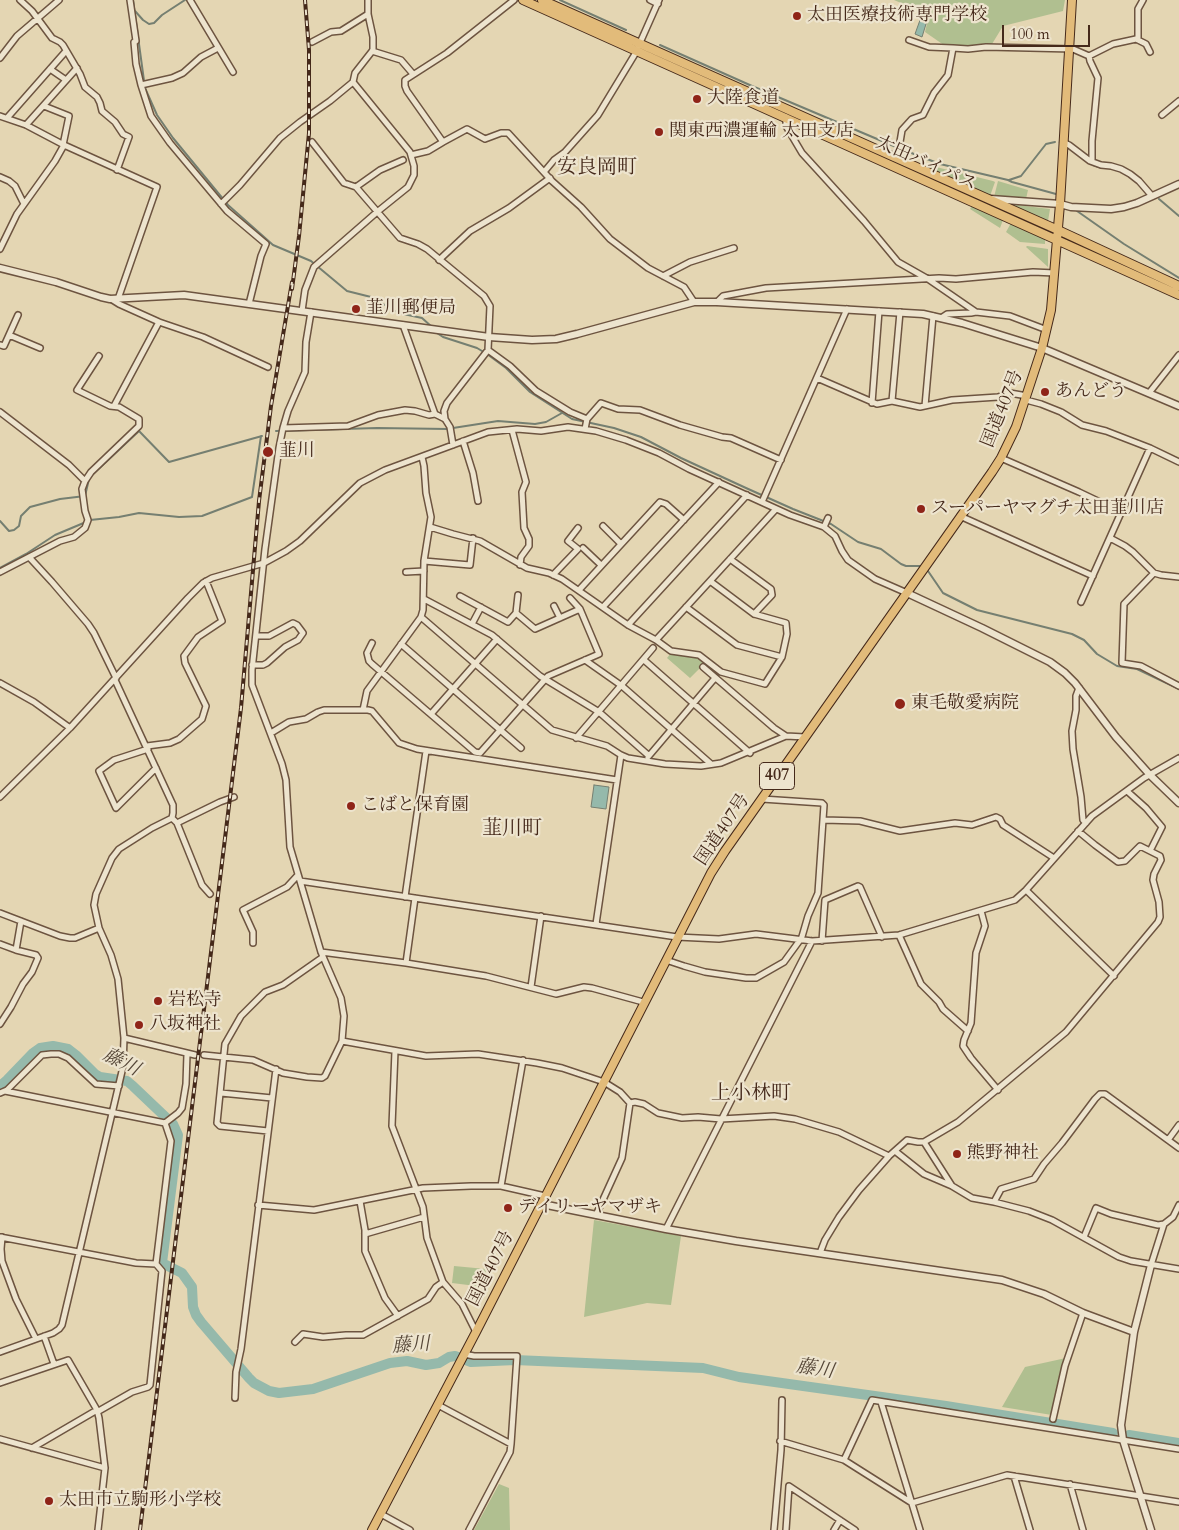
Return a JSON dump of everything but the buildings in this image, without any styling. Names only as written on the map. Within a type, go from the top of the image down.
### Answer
[{"type":"highway","name":"太田バイパス","points":[[523,0],[638,47],[894,158],[1058,230],[1179,286]]},
{"type":"highway","name":"太田バイパス","points":[[542,0],[786,118],[1179,295]]},
{"type":"highway","name":"国道407号","points":[[372,1530],[476,1332],[711,873],[1001,458],[1016,427],[1042,348],[1051,310],[1060,204],[1072,0]]},
{"type":"street","points":[[20,0],[32,11],[52,38],[60,42],[77,68],[85,87],[100,103],[102,111],[115,122],[123,134],[129,137],[117,170]]},
{"type":"street","points":[[130,0],[136,34],[136,41],[134,42],[150,112],[156,123],[170,143],[227,211],[266,244],[261,256],[249,304]]},
{"type":"street","points":[[190,0],[232,72]]},
{"type":"street","points":[[221,203],[280,138],[353,82],[355,73],[372,51],[373,37],[368,14],[368,0]]},
{"type":"street","points":[[443,142],[405,86],[405,80],[448,53],[514,0]]},
{"type":"street","points":[[544,172],[598,115],[638,47],[659,2],[650,0]]},
{"type":"street","points":[[1138,40],[1138,9],[1144,0]]},
{"type":"street","points":[[0,58],[17,36],[57,1]]},
{"type":"street","points":[[312,42],[331,32],[341,31],[368,14]]},
{"type":"street","points":[[909,40],[929,47],[1069,49],[1090,56],[1113,44],[1138,40],[1146,44],[1150,52]]},
{"type":"street","points":[[144,85],[172,78],[183,73],[201,57],[218,48]]},
{"type":"street","points":[[894,158],[899,148],[902,130],[912,119],[923,115],[934,93],[948,75],[953,48]]},
{"type":"street","points":[[7,118],[66,51]]},
{"type":"street","points":[[372,51],[401,60],[412,74]]},
{"type":"street","points":[[1090,56],[1090,61],[1098,78],[1092,162]]},
{"type":"street","points":[[26,125],[77,68]]},
{"type":"street","points":[[50,69],[66,80]]},
{"type":"street","points":[[302,311],[305,290],[316,265],[408,187],[414,175],[411,155],[353,82]]},
{"type":"street","points":[[1162,115],[1179,101]]},
{"type":"street","points":[[0,249],[17,214],[55,161],[63,145],[69,116],[44,106]]},
{"type":"street","points":[[0,116],[26,125],[63,145],[157,187],[118,299]]},
{"type":"street","points":[[786,118],[786,126],[808,160],[864,221],[898,262],[928,279],[976,312]]},
{"type":"street","points":[[411,155],[428,152],[467,129],[485,139],[501,133],[508,134],[610,239],[648,268],[684,288],[694,302]]},
{"type":"street","points":[[312,142],[344,183],[356,187],[400,238],[418,244],[429,251],[484,296],[490,306],[488,351],[447,403],[444,411],[445,419],[450,427],[453,445]]},
{"type":"street","points":[[1063,142],[1092,162],[1126,171],[1139,180],[1152,196]]},
{"type":"street","points":[[356,187],[380,170],[403,160]]},
{"type":"street","points":[[0,177],[9,181],[14,186],[24,204]]},
{"type":"street","points":[[439,260],[470,231],[509,208],[550,178]]},
{"type":"street","points":[[988,199],[1111,209],[1124,207],[1179,184]]},
{"type":"street","points":[[663,276],[690,262],[734,248]]},
{"type":"street","points":[[0,268],[56,282],[101,297],[118,299],[184,296],[489,337],[532,340],[556,339],[694,302],[900,312],[933,316],[970,325],[1042,348],[1179,406]]},
{"type":"street","points":[[717,302],[723,296],[766,288],[928,279],[965,279],[1033,272],[1055,273]]},
{"type":"street","points":[[110,298],[159,322],[203,337],[268,367]]},
{"type":"street","points":[[762,501],[847,309]]},
{"type":"street","points":[[872,402],[879,311]]},
{"type":"street","points":[[204,1056],[253,1060],[283,1073],[322,1078],[325,1076],[342,1042],[344,1016],[341,998],[322,954],[290,848],[284,771],[252,684],[252,665],[264,563],[283,428],[288,411],[305,372],[310,312]]},
{"type":"street","points":[[892,401],[900,312]]},
{"type":"street","points":[[941,318],[947,314],[976,312],[1010,316],[1047,330]]},
{"type":"street","points":[[0,345],[4,346],[18,315]]},
{"type":"street","points":[[925,406],[933,316]]},
{"type":"street","points":[[114,406],[159,322]]},
{"type":"street","points":[[403,324],[435,414]]},
{"type":"street","points":[[9,335],[40,348]]},
{"type":"street","points":[[488,351],[510,366],[536,391],[586,423],[659,453],[689,469],[776,508],[824,526],[835,536],[848,560],[875,579],[982,628],[1050,662],[1065,673],[1079,688],[1116,737],[1150,776],[1179,803]]},
{"type":"street","points":[[1149,392],[1179,355]]},
{"type":"street","points":[[0,572],[60,541],[74,537],[84,528],[88,520],[82,489],[85,481],[139,426],[139,419],[119,407],[93,399],[77,390],[99,356]]},
{"type":"street","points":[[817,378],[877,404],[892,401],[920,407],[952,400],[998,396],[1010,393],[1061,412],[1082,425],[1106,431],[1150,448],[1179,462]]},
{"type":"street","points":[[0,797],[70,728],[188,598],[206,581],[264,563],[296,544],[360,483],[385,470],[488,432],[512,430],[541,431],[586,423],[601,403],[618,409],[640,410],[680,425],[731,438],[781,460]]},
{"type":"street","points":[[283,428],[348,426],[378,415],[405,410],[435,414],[445,419]]},
{"type":"street","points":[[0,412],[69,465],[85,481]]},
{"type":"street","points":[[512,430],[526,482],[522,492],[524,528],[529,539],[529,546],[521,557],[520,565]]},
{"type":"street","points":[[463,441],[473,473],[478,501]]},
{"type":"street","points":[[1081,602],[1150,448]]},
{"type":"street","points":[[363,710],[367,691],[424,610],[424,561],[431,511],[426,494],[422,457]]},
{"type":"street","points":[[1001,458],[1121,512]]},
{"type":"street","points":[[603,608],[718,482]]},
{"type":"street","points":[[628,625],[747,495]]},
{"type":"street","points":[[579,590],[660,502],[666,504],[684,520]]},
{"type":"street","points":[[656,640],[776,508]]},
{"type":"street","points":[[960,516],[1093,576]]},
{"type":"street","points":[[824,526],[828,518]]},
{"type":"street","points":[[430,526],[453,534],[473,538],[520,565],[562,579],[628,625],[656,640],[671,651],[699,655],[721,672],[766,684],[782,657],[788,634],[786,623],[754,614],[710,581]]},
{"type":"street","points":[[603,526],[621,544]]},
{"type":"street","points":[[553,575],[578,548],[568,541],[578,528]]},
{"type":"street","points":[[424,561],[470,565],[473,538]]},
{"type":"street","points":[[1110,538],[1129,549],[1154,573],[1179,576]]},
{"type":"street","points":[[582,548],[601,565]]},
{"type":"street","points":[[29,557],[88,624],[100,644],[173,805],[172,818],[177,823],[202,886],[210,894]]},
{"type":"street","points":[[730,559],[771,589],[772,595],[754,614]]},
{"type":"street","points":[[406,572],[424,571]]},
{"type":"street","points":[[1154,573],[1124,604],[1122,663],[1141,666],[1179,686]]},
{"type":"street","points":[[156,768],[116,808],[99,771],[114,760],[147,748],[174,742],[202,719],[206,706],[185,663],[184,656],[198,637],[222,621],[206,581]]},
{"type":"street","points":[[460,596],[508,622],[516,613],[518,595]]},
{"type":"street","points":[[372,643],[368,648],[369,661],[475,752],[480,753],[548,676],[599,654],[580,610],[570,598]]},
{"type":"street","points":[[424,599],[497,638],[545,679],[599,712],[647,758]]},
{"type":"street","points":[[554,606],[560,618]]},
{"type":"street","points":[[472,624],[481,607]]},
{"type":"street","points":[[686,607],[737,645],[782,657]]},
{"type":"street","points":[[516,613],[534,629],[580,610]]},
{"type":"street","points":[[420,617],[552,730],[607,746],[628,758],[647,758],[683,765],[701,766],[721,763],[786,736],[805,737]]},
{"type":"street","points":[[252,665],[267,663],[285,647],[301,638],[303,634],[297,625],[293,623],[269,636],[256,636]]},
{"type":"street","points":[[431,714],[497,638]]},
{"type":"street","points":[[400,644],[521,748]]},
{"type":"street","points":[[576,738],[653,648]]},
{"type":"street","points":[[585,660],[622,686],[711,764]]},
{"type":"street","points":[[644,660],[750,752]]},
{"type":"street","points":[[702,667],[786,736]]},
{"type":"street","points":[[647,758],[715,678]]},
{"type":"street","points":[[0,683],[34,702],[70,728]]},
{"type":"street","points":[[1079,688],[1076,696],[1076,710],[1072,731],[1083,820],[1086,823]]},
{"type":"street","points":[[271,733],[289,722],[306,719],[324,710],[363,710],[372,712],[399,743],[426,751],[617,780]]},
{"type":"street","points":[[405,897],[426,751]]},
{"type":"street","points":[[596,924],[621,755]]},
{"type":"street","points":[[300,881],[677,937],[719,939],[756,934],[822,941],[899,936],[1012,901],[1026,890],[1092,816],[1144,778],[1179,758]]},
{"type":"street","points":[[1127,791],[1146,808],[1162,827],[1150,851]]},
{"type":"street","points":[[177,823],[234,797]]},
{"type":"street","points":[[666,960],[705,972],[756,978],[784,962],[800,940],[818,895],[824,805],[822,803],[762,799]]},
{"type":"street","points":[[824,820],[860,821],[900,831],[955,823],[972,825],[996,817],[1000,819],[1003,825],[1054,858]]},
{"type":"street","points":[[0,1352],[54,1333],[62,1325],[123,1066],[124,1038],[118,979],[111,955],[99,928],[94,905],[96,894],[112,858],[119,849],[172,818]]},
{"type":"street","points":[[820,1253],[839,1217],[859,1190],[895,1150],[907,1140],[924,1142],[958,1122],[1066,1032],[1160,919],[1159,902],[1153,880],[1162,858],[1140,846],[1124,861],[1118,862],[1078,831]]},
{"type":"street","points":[[253,943],[253,932],[243,910],[287,887],[298,875]]},
{"type":"street","points":[[822,941],[824,900],[858,886],[882,937]]},
{"type":"street","points":[[1026,890],[1114,976]]},
{"type":"street","points":[[406,963],[415,898]]},
{"type":"street","points":[[981,911],[985,926],[976,953],[971,1023],[963,1043],[964,1049],[998,1090]]},
{"type":"street","points":[[0,913],[70,938],[75,938],[99,928]]},
{"type":"street","points":[[531,987],[541,916]]},
{"type":"street","points":[[16,950],[21,921]]},
{"type":"street","points":[[899,936],[921,984],[943,1009],[968,1031]]},
{"type":"street","points":[[666,1229],[812,941]]},
{"type":"street","points":[[0,944],[36,955],[38,958],[32,972],[0,1024]]},
{"type":"street","points":[[268,1131],[220,1126],[217,1122],[225,1044],[240,1016],[265,992],[283,985],[322,954],[406,963],[501,979],[556,994],[592,988],[644,1002]]},
{"type":"street","points":[[124,1038],[195,1055]]},
{"type":"street","points":[[342,1042],[426,1056],[478,1054],[562,1068],[604,1082],[620,1092],[630,1102],[644,1104],[658,1113],[682,1118],[722,1119],[774,1116],[795,1119],[839,1132],[889,1156]]},
{"type":"street","points":[[395,1051],[392,1126],[423,1207],[427,1238],[443,1282],[462,1304],[476,1332]]},
{"type":"street","points":[[3,1092],[42,1055],[51,1054],[59,1054],[68,1058],[96,1084],[119,1086]]},
{"type":"street","points":[[3,1092],[165,1123],[178,1114],[182,1108],[186,1084],[187,1054]]},
{"type":"street","points":[[501,1186],[523,1060]]},
{"type":"street","points":[[235,1398],[236,1372],[241,1349],[276,1069]]},
{"type":"street","points":[[220,1093],[272,1098]]},
{"type":"street","points":[[994,1202],[1001,1189],[1034,1179],[1100,1094],[1104,1094],[1179,1148]]},
{"type":"street","points":[[596,1215],[622,1158],[630,1102]]},
{"type":"street","points":[[156,1264],[171,1141],[165,1123]]},
{"type":"street","points":[[1168,1140],[1179,1125]]},
{"type":"street","points":[[924,1142],[952,1186]]},
{"type":"street","points":[[895,1150],[924,1174],[952,1186],[972,1198],[1029,1211],[1044,1217],[1119,1257],[1151,1265],[1179,1269]]},
{"type":"street","points":[[258,1205],[314,1210],[423,1188],[472,1186],[501,1186],[545,1196]]},
{"type":"street","points":[[360,1201],[365,1234],[364,1248],[385,1298],[398,1316]]},
{"type":"street","points":[[542,1204],[666,1229],[1002,1280],[1044,1294],[1083,1313],[1134,1332]]},
{"type":"street","points":[[1151,1530],[1123,1440],[1121,1425],[1134,1332],[1151,1265],[1164,1224],[1173,1216],[1179,1205]]},
{"type":"street","points":[[1084,1237],[1096,1208],[1111,1214],[1158,1225],[1164,1224]]},
{"type":"street","points":[[365,1234],[424,1217]]},
{"type":"street","points":[[32,1448],[132,1392],[148,1388],[150,1385],[162,1271],[156,1264],[136,1263],[1,1237],[0,1250],[2,1261],[16,1299],[36,1339]]},
{"type":"street","points":[[295,1342],[303,1334],[323,1337],[363,1335],[428,1299],[436,1287],[443,1282]]},
{"type":"street","points":[[1053,1418],[1068,1358],[1083,1313]]},
{"type":"street","points":[[44,1336],[54,1364]]},
{"type":"street","points":[[464,1354],[474,1356],[517,1356],[510,1452],[469,1530]]},
{"type":"street","points":[[0,1383],[68,1360],[97,1411],[105,1468],[98,1530]]},
{"type":"street","points":[[774,1530],[782,1400]]},
{"type":"street","points":[[844,1460],[872,1400],[1179,1449]]},
{"type":"street","points":[[882,1402],[920,1530]]},
{"type":"street","points":[[438,1405],[511,1444]]},
{"type":"street","points":[[0,1439],[105,1468]]},
{"type":"street","points":[[780,1441],[844,1460],[912,1503],[1007,1475],[1179,1502]]},
{"type":"street","points":[[1014,1476],[1030,1530]]},
{"type":"street","points":[[1070,1484],[1082,1530]]},
{"type":"street","points":[[786,1530],[789,1486],[855,1530]]},
{"type":"street","points":[[381,1514],[410,1530]]},
{"type":"street","points":[[834,1530],[840,1520]]},
{"type":"green space","points":[[894,0],[1065,0],[1063,11],[1003,26],[992,44],[951,50],[925,32],[929,15]]},
{"type":"green space","points":[[927,163],[995,182],[990,196],[924,167]]},
{"type":"green space","points":[[998,181],[1028,190],[1026,199],[994,197]]},
{"type":"green space","points":[[1003,202],[1050,209],[1048,221],[1046,222]]},
{"type":"green space","points":[[972,206],[1003,220],[1000,228],[970,209]]},
{"type":"green space","points":[[1011,223],[1045,239],[1045,244],[1020,242],[1006,232]]},
{"type":"green space","points":[[1026,247],[1048,249],[1048,267]]},
{"type":"green space","points":[[671,653],[698,657],[705,663],[690,678],[667,658]]},
{"type":"green space","points":[[594,1220],[681,1236],[671,1305],[647,1303],[584,1317]]},
{"type":"green space","points":[[454,1266],[486,1269],[484,1287],[452,1283]]},
{"type":"green space","points":[[1066,1358],[1052,1415],[1002,1407],[1025,1367]]},
{"type":"green space","points":[[499,1484],[509,1488],[510,1530],[474,1530]]},
{"type":"shaded area","points":[[924,9],[930,11],[922,37],[915,34]]},
{"type":"shaded area","points":[[594,785],[609,787],[606,809],[591,807]]},
{"type":"waterway","points":[[133,0],[145,88],[157,115],[173,138],[228,205],[273,245],[311,261],[347,291],[371,297],[399,313],[422,318],[432,327]]},
{"type":"waterway","points":[[135,11],[149,24],[154,23],[162,15],[185,0]]},
{"type":"waterway","points":[[560,0],[626,30]]},
{"type":"waterway","points":[[660,45],[896,147]]},
{"type":"waterway","points":[[1009,180],[1021,176],[1046,144],[1055,142]]},
{"type":"waterway","points":[[901,149],[940,164],[1008,180],[1056,194]]},
{"type":"waterway","points":[[1093,165],[1102,168]]},
{"type":"waterway","points":[[1159,199],[1179,216]]},
{"type":"waterway","points":[[1077,211],[1124,244],[1179,278]]},
{"type":"waterway","points":[[437,333],[443,337],[477,348],[487,354],[506,368],[530,392],[572,419],[614,428],[641,437],[746,488],[831,524],[858,542],[881,549],[901,564],[920,566]]},
{"type":"waterway","points":[[453,428],[498,421],[535,424],[546,422],[562,413]]},
{"type":"waterway","points":[[276,431],[377,428],[448,429]]},
{"type":"waterway","points":[[91,476],[139,431],[169,462],[262,436]]},
{"type":"waterway","points":[[90,520],[139,513],[179,517],[202,516],[252,497],[261,436]]},
{"type":"waterway","points":[[0,521],[9,531],[14,530],[19,526],[21,516],[30,507],[60,499],[85,496],[89,479]]},
{"type":"waterway","points":[[0,568],[55,535],[86,522]]},
{"type":"waterway","points":[[928,571],[943,593],[977,610],[1072,634],[1084,640],[1097,654],[1117,666],[1137,669],[1179,689]]},
{"type":"waterway","name":"藤川","points":[[0,1086],[40,1048],[53,1046],[68,1049],[100,1077],[127,1081],[173,1124],[178,1135],[162,1263],[182,1273],[192,1287],[193,1307],[201,1322],[249,1378],[269,1391],[279,1393],[313,1389],[390,1363],[407,1361],[426,1365],[439,1363],[455,1356],[471,1362],[515,1360],[703,1368],[739,1377],[946,1406],[1113,1433]]},
{"type":"waterway","name":"藤川","points":[[1129,1435],[1179,1443]]},
{"type":"railway","points":[[292,289],[309,133],[309,50],[305,0]]},
{"type":"railway","points":[[140,1530],[241,708],[259,501],[271,406],[292,282]]},
{"type":"place","name":"太田医療技術専門学校","points":[[797,16]]},
{"type":"place","name":"大陸食道","points":[[697,99]]},
{"type":"place","name":"関東西濃運輸 太田支店","points":[[659,132]]},
{"type":"place","name":"韮川郵便局","points":[[356,309]]},
{"type":"place","name":"あんどう","points":[[1045,392]]},
{"type":"place","name":"韮川","points":[[268,452]]},
{"type":"place","name":"スーパーヤマグチ太田韮川店","points":[[921,509]]},
{"type":"place","name":"東毛敬愛病院","points":[[900,704]]},
{"type":"place","name":"こばと保育園","points":[[351,806]]},
{"type":"place","name":"岩松寺","points":[[158,1001]]},
{"type":"place","name":"八坂神社","points":[[139,1025]]},
{"type":"place","name":"熊野神社","points":[[957,1154]]},
{"type":"place","name":"デイリーヤマザキ","points":[[508,1208]]},
{"type":"place","name":"太田市立駒形小学校","points":[[49,1501]]},
{"type":"district","name":"安良岡町","points":[[597,168]]},
{"type":"district","name":"韮川町","points":[[512,829]]},
{"type":"district","name":"上小林町","points":[[751,1094]]}]
